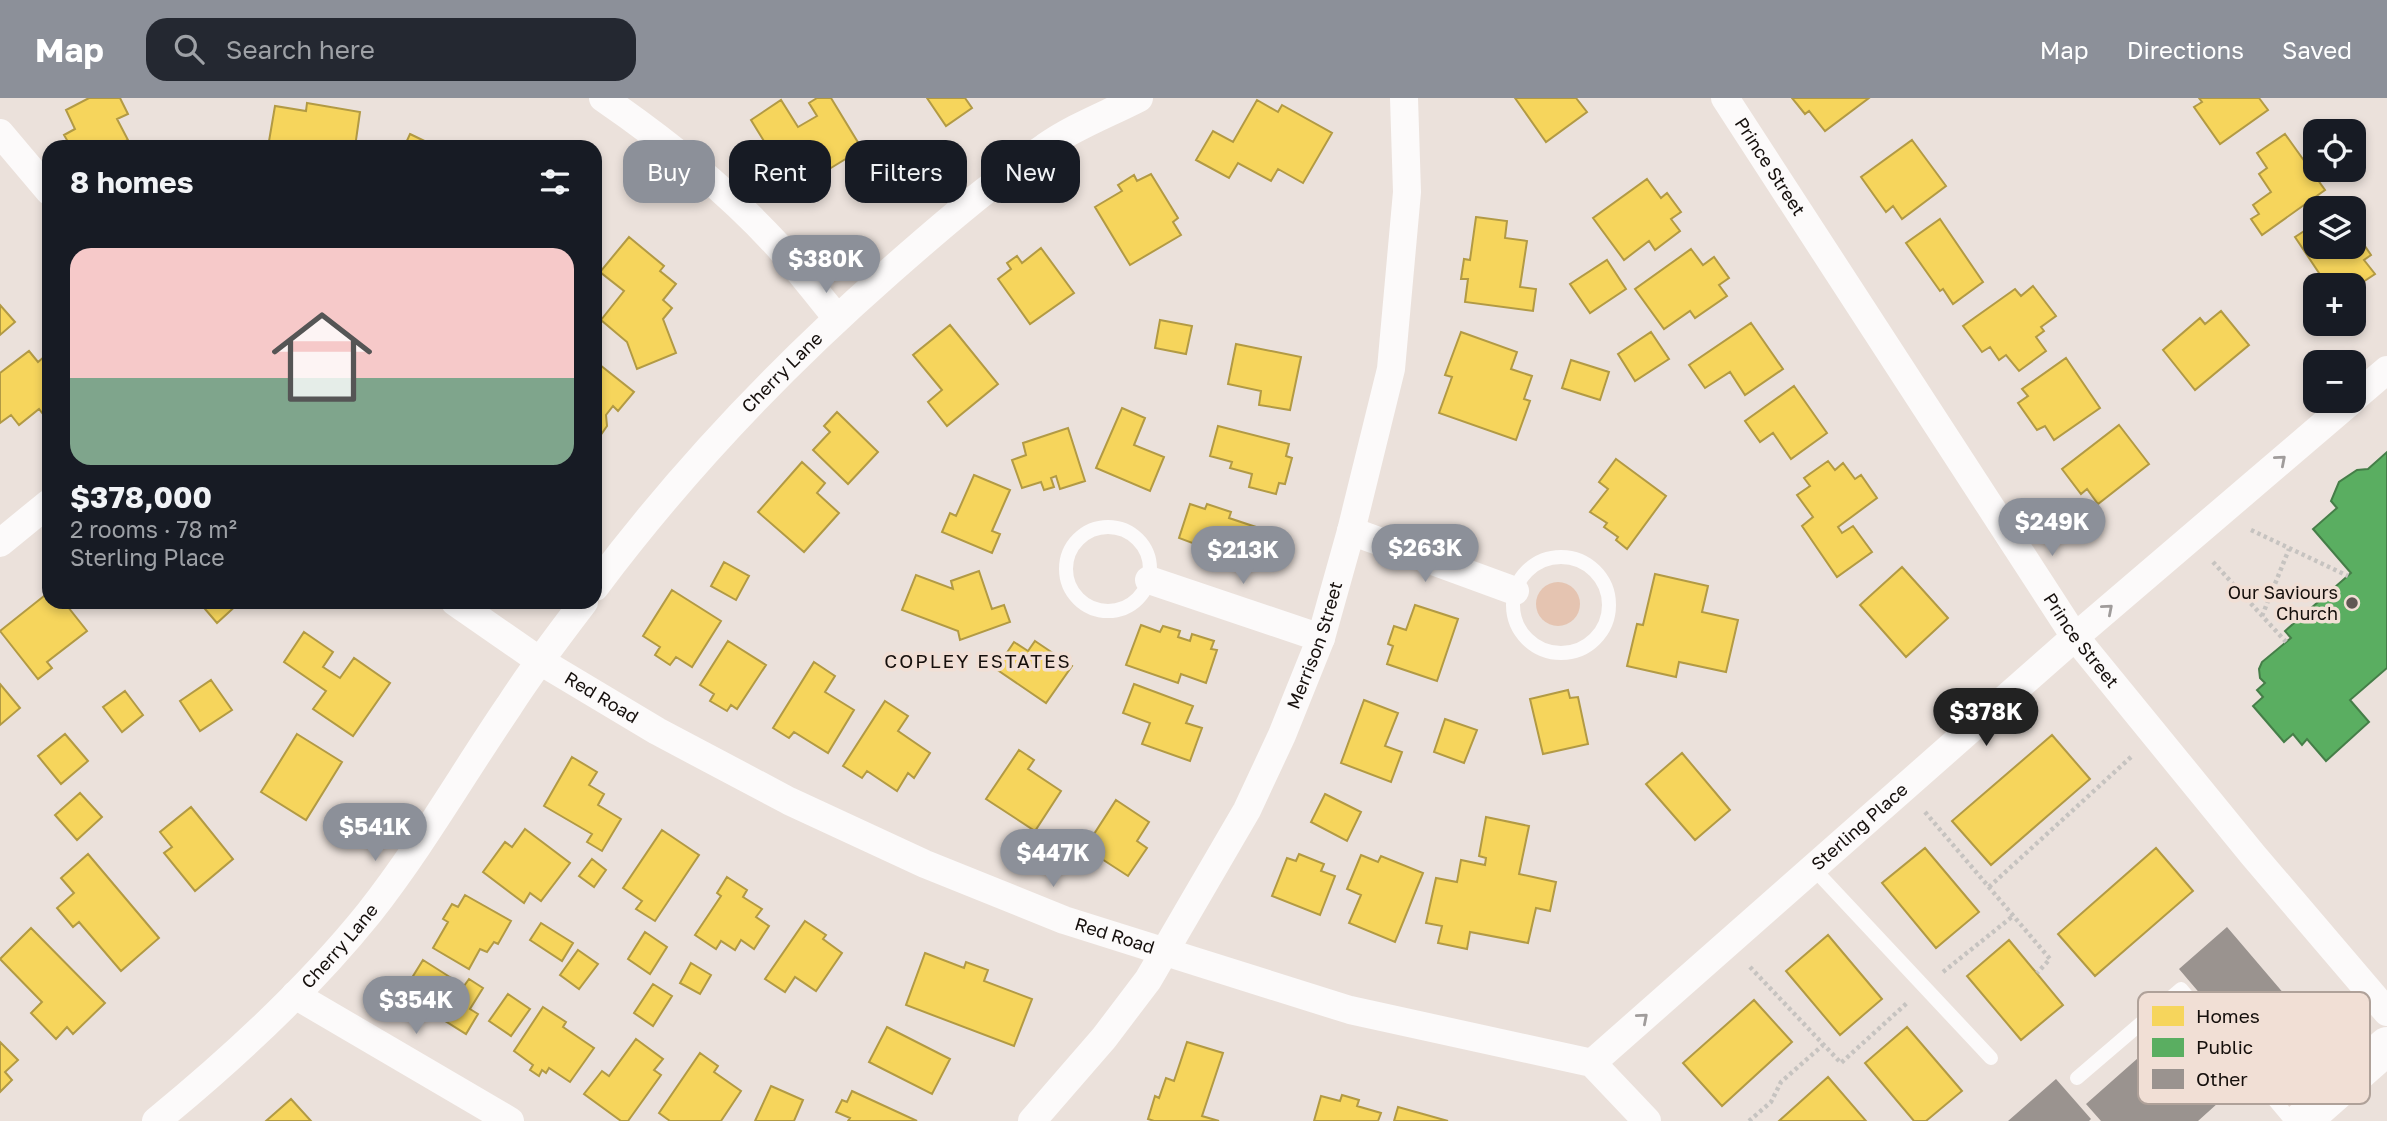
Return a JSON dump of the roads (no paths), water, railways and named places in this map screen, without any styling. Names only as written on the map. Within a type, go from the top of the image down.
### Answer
[{"type":"main road","points":[[2370,1061],[2387,1046]]},
{"type":"main road","points":[[2302,1121],[2321,1104]]},
{"type":"street","points":[[603,98],[658,136],[716,184],[780,248],[837,318]]},
{"type":"street","name":"Cherry Lane","points":[[602,577],[693,466],[771,382],[837,318],[939,228],[1046,145],[1139,98]]},
{"type":"street","name":"Merrison Street","points":[[1032,1121],[1104,1038],[1148,980],[1247,810],[1282,735],[1321,638],[1391,369],[1407,192],[1404,98]]},
{"type":"street","name":"Prince Street","points":[[1725,98],[2075,638],[2253,855],[2370,992]]},
{"type":"street","points":[[0,133],[42,183]]},
{"type":"street","name":"Sterling Place","points":[[2366,387],[2387,370]]},
{"type":"street","name":"Sterling Place","points":[[1592,1063],[2075,638],[2336,413]]},
{"type":"street","points":[[0,543],[42,509]]},
{"type":"street","points":[[1351,531],[1515,591]]},
{"type":"street","points":[[1149,580],[1321,638]]},
{"type":"street","name":"Red Road","points":[[465,609],[540,661],[657,731],[814,813],[925,864],[1052,915],[1164,953],[1350,1010],[1592,1063]]},
{"type":"street","name":"Cherry Lane","points":[[156,1121],[227,1062],[295,995],[368,913],[429,832],[540,661],[578,609]]},
{"type":"street","name":"Prince Street","points":[[2370,992],[2387,1012]]},
{"type":"street","points":[[295,995],[510,1121]]},
{"type":"street","points":[[1592,1063],[1647,1121]]},
{"type":"lane","points":[[1097,528],[1126,530],[1138,539],[1147,551],[1151,565],[1149,580],[1144,592],[1124,609],[1098,611],[1076,597],[1069,585],[1066,572],[1068,559],[1073,546],[1084,535],[1097,528]]},
{"type":"lane","points":[[1550,558],[1567,558],[1583,563],[1596,572],[1605,586],[1609,603],[1607,619],[1600,633],[1590,643],[1562,653],[1546,651],[1533,645],[1522,634],[1513,606],[1515,591],[1522,576],[1535,565],[1550,558]]},
{"type":"lane","points":[[1813,868],[1992,1058]]},
{"type":"lane","points":[[2077,1079],[2138,1026]]},
{"type":"lane","points":[[2278,1104],[2292,1121]]},
{"type":"place","name":"Our Saviours Church","points":[[2352,603]]},
{"type":"district","name":"COPLEY ESTATES","points":[[978,661]]}]
